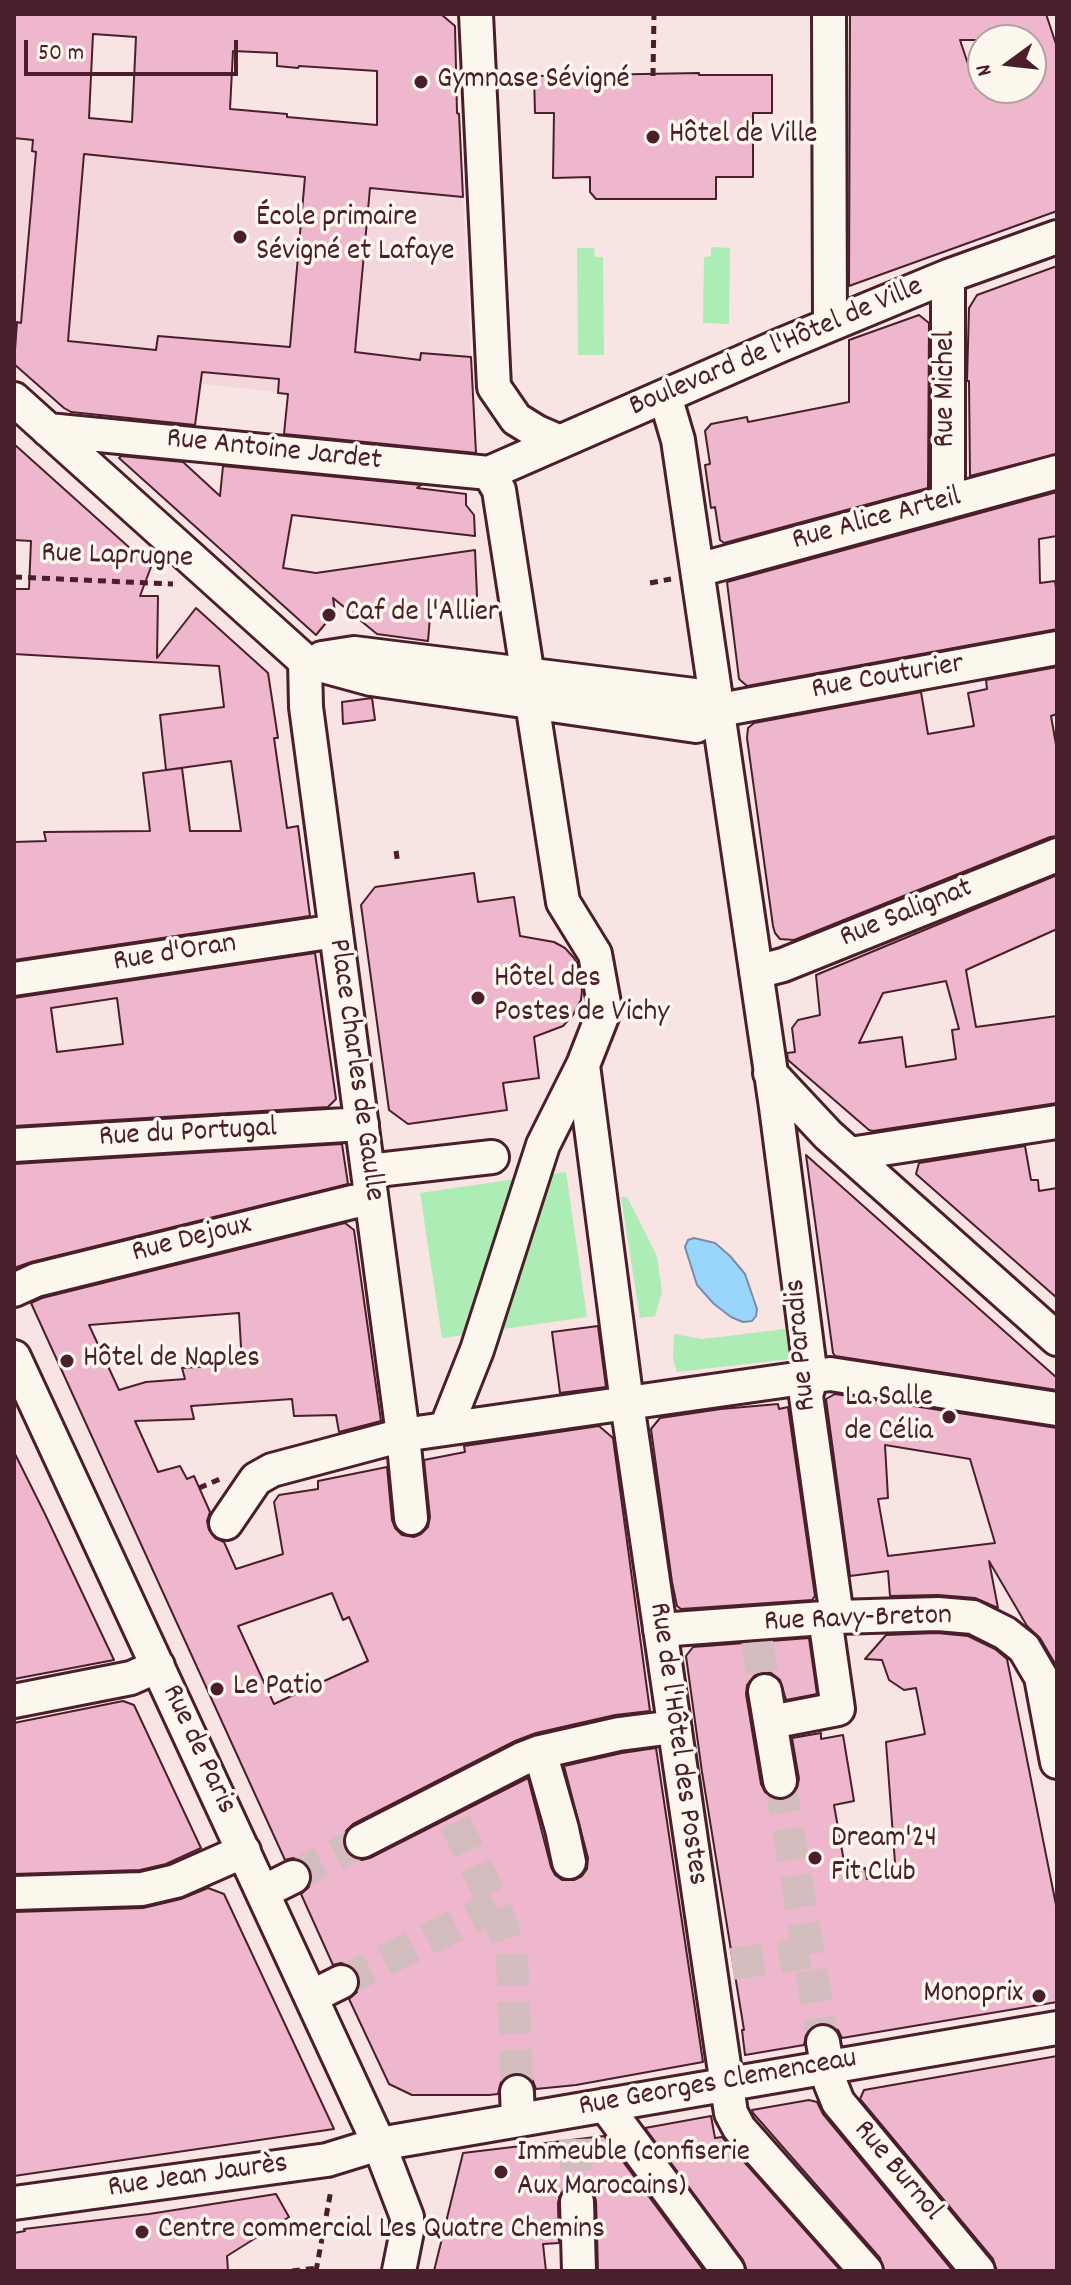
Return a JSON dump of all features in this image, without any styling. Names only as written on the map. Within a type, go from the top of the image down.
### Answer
[{"type":"street","points":[[476,14],[494,387],[516,419],[560,442]]},
{"type":"street","points":[[829,14],[830,324]]},
{"type":"street","name":"Boulevard de l'Hôtel de Ville","points":[[494,471],[830,324],[948,276],[1057,237]]},
{"type":"street","name":"Rue Michel","points":[[948,276],[948,502]]},
{"type":"street","points":[[665,396],[678,440],[770,1073],[828,1135],[1057,1339]]},
{"type":"street","points":[[14,399],[305,661],[354,653],[530,688],[694,695],[719,711]]},
{"type":"street","name":"Rue Antoine Jardet","points":[[48,430],[494,471]]},
{"type":"street","points":[[446,1428],[477,1350],[543,1145],[583,1065],[605,1009],[595,954],[563,902],[494,471]]},
{"type":"street","name":"Rue Alice Arteil","points":[[698,570],[1057,472]]},
{"type":"street","name":"Rue Couturier","points":[[719,711],[1057,648]]},
{"type":"street","name":"Place Charles de Gaulle","points":[[305,661],[306,707],[403,1435],[411,1518]]},
{"type":"street","name":"Rue Salignat","points":[[756,972],[783,965],[1057,855]]},
{"type":"street","name":"Rue d'Oran","points":[[14,979],[336,931]]},
{"type":"street","points":[[583,1065],[627,1403]]},
{"type":"street","name":"Rue Paradis","points":[[770,1073],[811,1377],[806,1396],[838,1709],[771,1722]]},
{"type":"street","points":[[850,1154],[1057,1122]]},
{"type":"street","name":"Rue du Portugal","points":[[14,1145],[362,1124]]},
{"type":"street","name":"Rue Dejoux","points":[[14,1290],[36,1280],[352,1202],[370,1185],[492,1157]]},
{"type":"street","name":"Rue de Paris","points":[[14,1357],[379,2144],[407,2217],[399,2271]]},
{"type":"street","points":[[226,1523],[256,1479],[272,1470],[403,1435],[830,1374],[1057,1409]]},
{"type":"street","name":"Rue de l'Hôtel des Postes","points":[[627,1403],[674,1727],[720,1966],[726,2085],[731,2113],[739,2128],[866,2271]]},
{"type":"street","name":"Rue Ravy-Breton","points":[[660,1630],[756,1633],[831,1618],[938,1614],[973,1617],[1005,1633],[1024,1648],[1041,1677],[1057,1762]]},
{"type":"street","points":[[14,1701],[131,1678],[158,1666]]},
{"type":"street","points":[[765,1691],[780,1781]]},
{"type":"street","points":[[362,1841],[450,1810],[522,1759],[540,1752],[619,1734],[674,1727]]},
{"type":"street","points":[[540,1752],[569,1862]]},
{"type":"street","points":[[14,1893],[142,1889],[176,1881],[244,1851]]},
{"type":"street","points":[[263,1892],[293,1877]]},
{"type":"street","points":[[311,1997],[341,1982]]},
{"type":"street","name":"Rue Georges Clemenceau","points":[[379,2144],[518,2106],[574,2125],[605,2105],[726,2085],[825,2054],[1057,2028]]},
{"type":"street","name":"Rue Burnol","points":[[825,2054],[833,2093],[838,2102],[978,2271]]},
{"type":"street","points":[[605,2105],[728,2271]]},
{"type":"street","name":"Rue Jean Jaurès","points":[[14,2203],[327,2160],[379,2144]]},
{"type":"street","points":[[577,2202],[579,2271]]},
{"type":"path","points":[[653,76],[654,14]]},
{"type":"path","name":"Rue Laprugne","points":[[14,577],[219,583]]},
{"type":"path","points":[[396,851],[398,864]]},
{"type":"path","points":[[292,2271],[316,2270],[332,2185]]},
{"type":"shaded area","name":"École primaire Sévigné et Lafaye","points":[[14,110],[461,152],[471,357],[422,353],[420,360],[372,354],[292,394],[14,362]]},
{"type":"green space","points":[[711,247],[730,248],[729,324],[703,323],[704,257],[711,256]]},
{"type":"green space","points":[[577,248],[594,248],[595,257],[603,257],[604,355],[578,355]]},
{"type":"green space","points":[[566,1172],[587,1317],[488,1331],[537,1176]]},
{"type":"green space","points":[[523,1178],[479,1333],[442,1338],[420,1193]]},
{"type":"green space","points":[[621,1197],[627,1197],[657,1256],[662,1292],[655,1316],[640,1318]]},
{"type":"green space","points":[[785,1329],[790,1359],[677,1372],[673,1359],[674,1334],[703,1339]]},
{"type":"water","points":[[694,1238],[715,1243],[745,1274],[757,1309],[752,1321],[743,1322],[731,1317],[697,1285],[685,1247],[688,1240]]},
{"type":"building","points":[[14,14],[442,15],[455,26],[463,197],[370,188],[355,352],[420,360],[421,353],[471,357],[476,453],[284,434],[288,394],[278,393],[279,379],[202,372],[195,425],[71,412],[64,408],[14,364],[17,322],[21,323],[36,152],[32,151],[33,140],[14,138]],"holes":[[[93,34],[136,37],[132,122],[89,118]],[[233,51],[277,53],[277,66],[377,71],[377,125],[230,109]],[[84,154],[305,177],[290,347],[158,336],[156,350],[68,341]]]},
{"type":"building","points":[[850,14],[1046,14],[1057,47],[1057,211],[849,286]]},
{"type":"building","name":"Hôtel de Ville","points":[[772,75],[772,113],[753,113],[753,177],[716,177],[716,199],[596,199],[590,192],[590,177],[553,178],[554,113],[535,113],[534,76]]},
{"type":"building","points":[[1057,266],[1057,454],[970,476],[967,381],[969,308],[977,295]]},
{"type":"building","points":[[919,315],[929,323],[928,488],[724,543],[720,540],[715,507],[711,508],[705,465],[710,464],[705,431],[711,424],[747,417],[748,422],[849,402],[849,340]]},
{"type":"building","points":[[14,444],[151,567],[140,596],[158,596],[157,658],[196,608],[268,673],[287,828],[298,826],[310,916],[14,960],[14,842],[46,841],[44,832],[150,831],[143,773],[182,768],[190,831],[241,831],[231,761],[166,770],[160,715],[224,707],[219,666],[14,654],[14,589],[29,589],[31,541],[14,540]]},
{"type":"building","points":[[119,458],[183,462],[220,496],[223,466],[421,485],[417,488],[466,494],[466,505],[474,515],[475,536],[292,515],[283,568],[316,573],[475,550],[477,596],[469,607],[439,610],[431,605],[428,641],[377,634],[333,598],[335,612],[316,635]]},
{"type":"building","points":[[1057,492],[1057,536],[1039,539],[1040,583],[1055,581],[1057,629],[747,686],[739,679],[727,582]]},
{"type":"building","points":[[1057,667],[1057,714],[1051,716],[1057,750],[1057,836],[794,940],[780,939],[773,926],[748,728],[754,723],[921,692],[928,734],[974,726],[968,693],[987,689],[986,680]]},
{"type":"building","points":[[372,698],[375,720],[343,724],[342,702]]},
{"type":"building","name":"Hôtel des Postes de Vichy","points":[[474,873],[478,902],[514,897],[520,936],[554,942],[574,958],[578,965],[581,1000],[563,1026],[534,1037],[539,1078],[503,1083],[507,1110],[408,1124],[389,1110],[361,905],[375,887]]},
{"type":"building","points":[[1057,875],[1057,929],[966,970],[976,1027],[1057,1016],[1057,1103],[869,1130],[788,1060],[787,1053],[795,1052],[792,1028],[798,1020],[820,1015],[816,975]],"holes":[[[946,981],[959,1029],[952,1030],[956,1059],[906,1067],[902,1037],[859,1043],[883,993]]]},
{"type":"building","points":[[315,953],[336,1099],[328,1107],[14,1126],[14,998]],"holes":[[[117,998],[123,1044],[57,1052],[51,1008]]]},
{"type":"building","points":[[342,1144],[348,1184],[14,1268],[14,1164]]},
{"type":"building","points":[[1025,1146],[1031,1180],[1038,1180],[1039,1191],[1057,1188],[1057,1298],[916,1174],[919,1163]]},
{"type":"building","points":[[806,1155],[1057,1378],[1057,1390],[835,1356]]},
{"type":"building","points":[[345,1223],[354,1230],[381,1421],[339,1432],[336,1415],[294,1416],[292,1399],[191,1406],[194,1419],[135,1421],[158,1472],[180,1466],[187,1479],[194,1476],[210,1512],[207,1521],[209,1530],[215,1538],[224,1542],[236,1569],[283,1554],[274,1502],[279,1495],[318,1489],[318,1481],[387,1467],[395,1528],[402,1535],[414,1537],[428,1527],[430,1517],[424,1460],[465,1452],[464,1446],[599,1426],[613,1438],[650,1711],[615,1715],[536,1733],[515,1741],[353,1824],[346,1831],[343,1841],[352,1857],[362,1860],[370,1858],[528,1778],[551,1867],[562,1880],[574,1880],[587,1869],[588,1858],[564,1766],[656,1748],[703,2062],[576,2085],[536,2089],[527,2076],[516,2073],[501,2082],[498,2094],[489,2095],[412,2095],[389,2084],[349,1999],[357,1992],[360,1982],[358,1974],[351,1966],[341,1963],[333,1965],[301,1894],[309,1887],[312,1877],[310,1869],[303,1861],[293,1858],[285,1860],[31,1303]],"holes":[[[239,1313],[242,1364],[182,1368],[185,1379],[146,1382],[119,1390],[89,1325]],[[332,1593],[343,1620],[349,1617],[368,1661],[274,1704],[238,1626]]]},
{"type":"building","points":[[598,1326],[606,1387],[560,1393],[552,1332]]},
{"type":"building","points":[[835,1394],[1057,1428],[1057,1667],[1040,1638],[1027,1626],[989,1561],[998,1608],[975,1598],[890,1596],[888,1571],[850,1576],[826,1399]],"holes":[[[885,1445],[970,1459],[995,1543],[888,1556],[878,1499],[888,1498]]]},
{"type":"building","points":[[778,1404],[779,1409],[788,1407],[815,1596],[812,1600],[681,1609],[677,1606],[672,1582],[651,1429],[660,1418]]},
{"type":"building","points":[[14,1452],[45,1514],[114,1660],[14,1679]]},
{"type":"building","points":[[937,1633],[968,1636],[995,1649],[1007,1659],[1057,1910],[1057,2002],[842,2038],[838,2030],[830,2025],[819,2024],[811,2027],[804,2045],[745,2055],[744,2030],[686,1656],[693,1647],[809,1638],[817,1694],[786,1700],[780,1680],[771,1673],[761,1672],[747,1685],[761,1784],[773,1798],[782,1800],[791,1796],[799,1779],[792,1738],[821,1733],[821,1739],[843,1735],[854,1801],[834,1805],[846,1873],[865,1868],[867,1879],[896,1876],[886,1742],[925,1734],[916,1688],[904,1690],[889,1680],[882,1660],[865,1659],[886,1635]]},
{"type":"building","points":[[123,1701],[134,1705],[201,1848],[166,1864],[140,1870],[14,1874],[14,1723]]},
{"type":"building","points":[[208,1888],[224,1894],[334,2129],[14,2176],[14,1912],[143,1908],[181,1899]]},
{"type":"building","points":[[1057,2056],[1057,2271],[997,2271],[993,2259],[860,2099],[864,2090]]},
{"type":"building","points":[[809,2100],[817,2102],[823,2114],[953,2271],[884,2271],[880,2258],[752,2110]]},
{"type":"building","points":[[711,2116],[715,2138],[722,2137],[841,2271],[747,2271],[743,2260],[645,2128]]},
{"type":"building","points":[[604,2136],[704,2271],[598,2271],[596,2201],[593,2191],[577,2183],[560,2194],[559,2243],[543,2244],[546,2271],[434,2271],[463,2153]]},
{"type":"building","name":"Centre commercial Les Quatre Chemins","points":[[276,2194],[289,2217],[227,2256],[228,2271],[14,2271],[14,2233],[24,2229]]},
{"type":"tunnel","points":[[757,1641],[765,1691]]},
{"type":"tunnel","points":[[780,1781],[823,2042]]},
{"type":"tunnel","points":[[455,1822],[495,1906],[512,1954],[517,2092]]},
{"type":"tunnel","points":[[293,1877],[362,1841]]},
{"type":"tunnel","points":[[341,1982],[495,1906]]},
{"type":"tunnel","points":[[732,1964],[809,1953]]},
{"type":"tunnel","points":[[575,2139],[577,2202]]},
{"type":"place","name":"Gymnase Sévigné","points":[[421,82]]},
{"type":"place","name":"Hôtel de Ville","points":[[653,137]]},
{"type":"place","name":"École primaire Sévigné et Lafaye","points":[[240,237]]},
{"type":"place","name":"Caf de l'Allier","points":[[329,615]]},
{"type":"place","name":"Hôtel des Postes de Vichy","points":[[478,998]]},
{"type":"place","name":"Hôtel de Naples","points":[[67,1361]]},
{"type":"place","name":"La Salle de Célia","points":[[949,1417]]},
{"type":"place","name":"Le Patio","points":[[217,1689]]},
{"type":"place","name":"Dream'24 Fit Club","points":[[815,1858]]},
{"type":"place","name":"Monoprix","points":[[1039,1996]]},
{"type":"place","name":"Immeuble (confiserie Aux Marocains)","points":[[501,2172]]},
{"type":"place","name":"Centre commercial Les Quatre Chemins","points":[[142,2232]]}]
